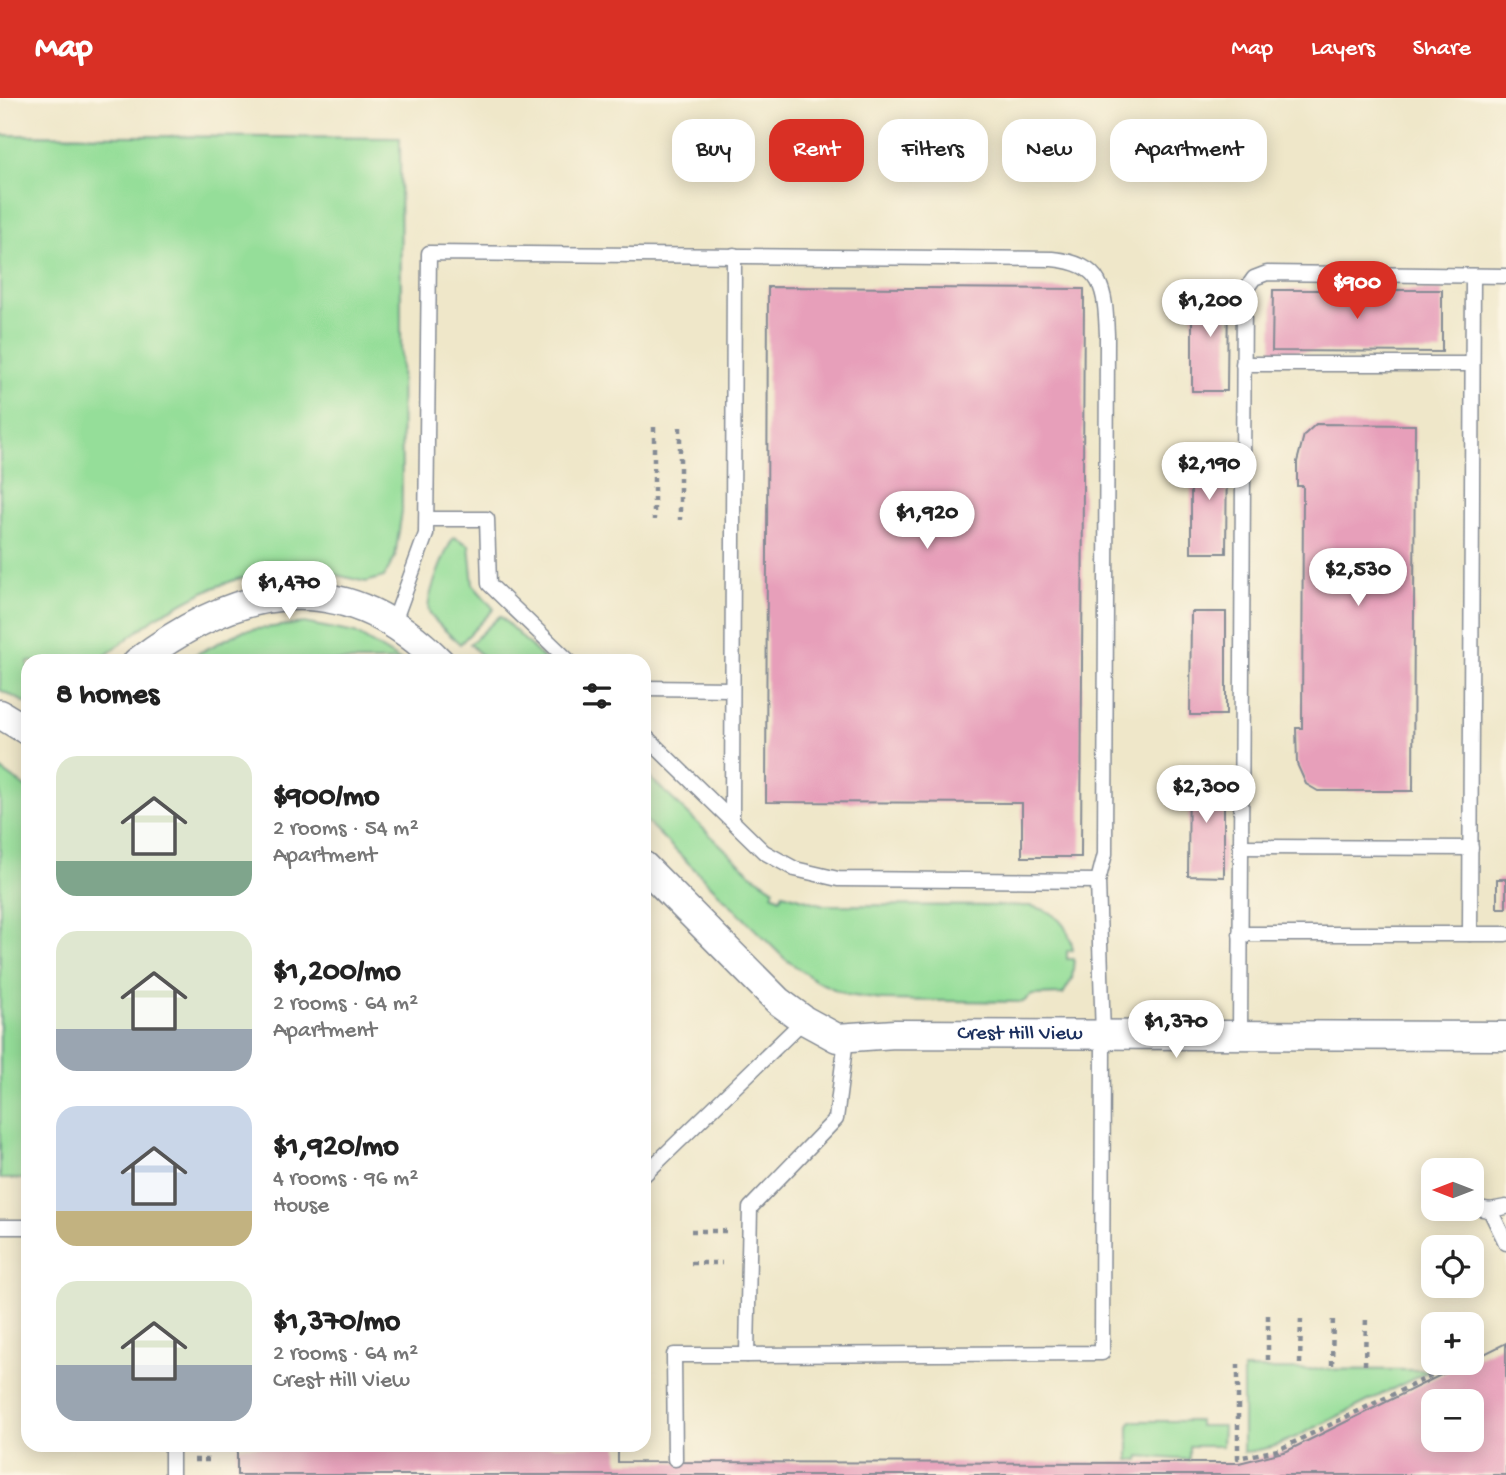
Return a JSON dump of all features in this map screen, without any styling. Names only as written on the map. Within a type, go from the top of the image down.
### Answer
[{"type":"street","points":[[149,654],[195,623],[234,606],[268,598],[306,596],[338,600],[394,622],[431,654]]},
{"type":"street","points":[[0,714],[21,727]]},
{"type":"street","name":"Crest Hill View","points":[[651,873],[778,1001],[829,1035],[846,1039],[895,1034],[1506,1036]]},
{"type":"lane","points":[[394,622],[418,563],[428,519],[429,253],[1052,259],[1086,268],[1100,282],[1107,335],[1105,855],[1098,881],[1102,1035],[1102,1353],[674,1355],[674,1459]]},
{"type":"lane","points":[[732,820],[734,255]]},
{"type":"lane","points":[[1240,1036],[1244,292],[1260,274],[1506,276]]},
{"type":"lane","points":[[1470,934],[1473,276]]},
{"type":"lane","points":[[1243,365],[1472,365]]},
{"type":"lane","points":[[428,519],[487,519],[489,584],[562,654]]},
{"type":"lane","points":[[651,688],[732,689]]},
{"type":"lane","points":[[651,742],[772,857],[795,869],[817,876],[871,880],[1098,881]]},
{"type":"lane","points":[[1240,847],[1471,848]]},
{"type":"lane","points":[[1240,934],[1506,934]]},
{"type":"lane","points":[[651,1168],[804,1020]]},
{"type":"lane","points":[[747,1355],[747,1215],[753,1203],[836,1119],[846,1039]]},
{"type":"lane","points":[[1484,1209],[1506,1207]]},
{"type":"lane","points":[[1490,1210],[1506,1243]]},
{"type":"lane","points":[[0,1227],[21,1227]]},
{"type":"lane","points":[[172,1452],[172,1475]]},
{"type":"path","points":[[654,427],[654,520]]},
{"type":"path","points":[[680,427],[680,520]]},
{"type":"path","points":[[691,1231],[747,1231]]},
{"type":"path","points":[[691,1263],[722,1263]]},
{"type":"path","points":[[1268,1315],[1268,1364]]},
{"type":"path","points":[[1300,1364],[1301,1315]]},
{"type":"path","points":[[1332,1364],[1333,1315]]},
{"type":"path","points":[[1365,1364],[1366,1315]]},
{"type":"path","points":[[1238,1364],[1238,1458],[1278,1450],[1433,1375]]},
{"type":"green space","points":[[0,135],[400,138],[402,511],[395,557],[384,577],[366,582],[328,573],[290,570],[237,579],[205,591],[156,617],[107,654],[21,654],[21,700],[0,690]]},
{"type":"green space","points":[[454,537],[469,545],[473,585],[494,609],[460,644],[443,629],[429,611],[430,596],[437,573]]},
{"type":"green space","points":[[500,616],[539,654],[480,654],[470,644]]},
{"type":"green space","points":[[304,623],[355,633],[390,654],[197,654],[242,631]]},
{"type":"green space","points":[[0,769],[21,784],[21,1179],[0,1179]]},
{"type":"green space","points":[[651,779],[750,873],[774,889],[772,894],[780,898],[783,893],[824,905],[1030,906],[1054,915],[1064,926],[1073,950],[1067,951],[1067,959],[1074,959],[1072,979],[1063,994],[1032,995],[1023,1002],[882,1000],[847,995],[816,981],[785,959],[651,826]]},
{"type":"green space","points":[[1243,1369],[1421,1370],[1421,1375],[1294,1438],[1272,1447],[1243,1453]]},
{"type":"green space","points":[[1132,1421],[1199,1421],[1199,1426],[1223,1426],[1222,1446],[1189,1446],[1189,1460],[1140,1456],[1139,1460],[1129,1460],[1129,1426]]},
{"type":"building","points":[[768,287],[1084,289],[1081,857],[1022,857],[1022,803],[766,802]]},
{"type":"building","points":[[1192,288],[1228,288],[1227,391],[1192,391]]},
{"type":"building","points":[[1273,290],[1442,290],[1442,352],[1272,351]]},
{"type":"building","points":[[1316,424],[1415,425],[1413,791],[1318,791],[1306,784],[1297,764],[1296,728],[1302,728],[1303,486],[1297,486],[1297,462],[1304,435]]},
{"type":"building","points":[[1191,450],[1227,451],[1226,553],[1191,553]]},
{"type":"building","points":[[1191,612],[1226,612],[1226,715],[1190,715]]},
{"type":"building","points":[[1189,773],[1224,774],[1224,877],[1188,876]]},
{"type":"building","points":[[1497,879],[1506,879],[1506,908],[1497,908]]},
{"type":"building","points":[[1506,1343],[1506,1475],[237,1475],[237,1452],[618,1452],[618,1462],[1239,1463],[1287,1451],[1441,1375],[1484,1375],[1484,1354]]}]
